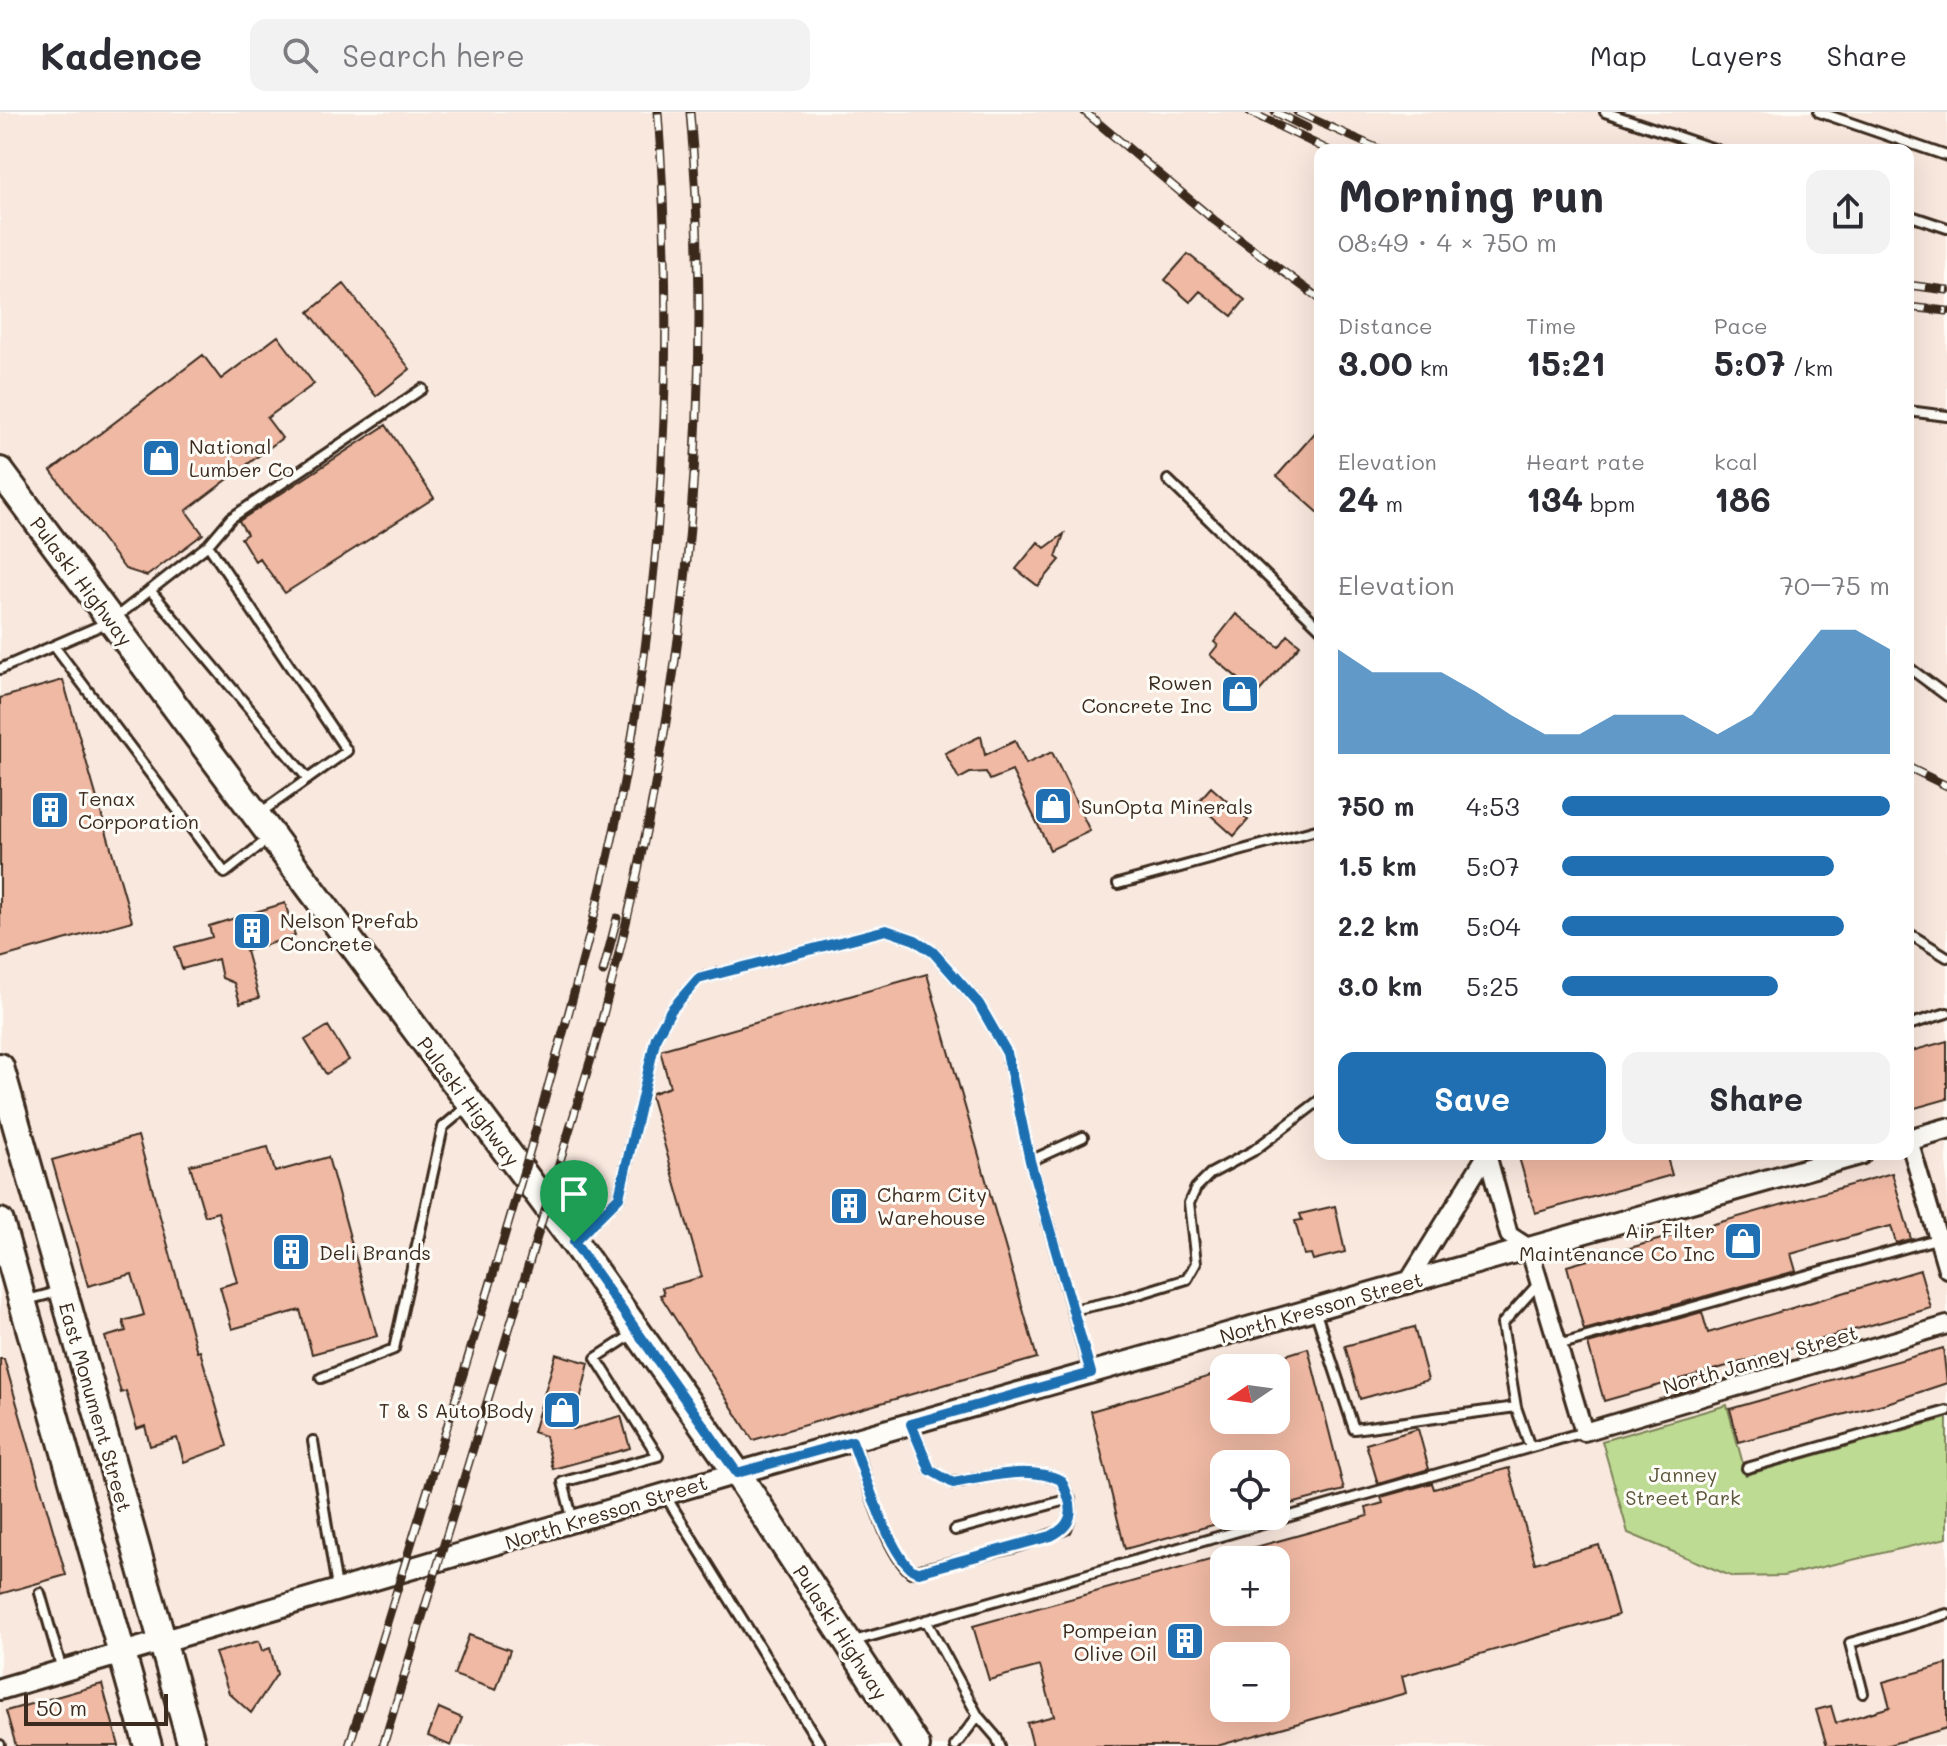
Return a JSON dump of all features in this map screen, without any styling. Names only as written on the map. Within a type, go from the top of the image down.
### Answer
[{"type":"main road","name":"Pulaski Highway","points":[[0,471],[574,1242],[737,1473],[916,1746]]},
{"type":"main road","name":"East Monument Street","points":[[2,1084],[64,1291],[192,1746]]},
{"type":"main road","name":"East Monument Street","points":[[0,1222],[148,1746]]},
{"type":"street","points":[[1914,1138],[1947,1129]]},
{"type":"street","points":[[1914,1157],[1942,1237],[1947,1269]]},
{"type":"street","points":[[1408,1282],[1483,1160]]},
{"type":"street","points":[[1489,1160],[1509,1235],[1529,1248],[1584,1432]]},
{"type":"street","name":"North Kresson Street","points":[[0,1689],[338,1593],[737,1473],[1529,1248],[1826,1160]]},
{"type":"street","name":"North Janney Street","points":[[1584,1432],[1947,1325]]},
{"type":"lane","points":[[1605,112],[1699,144]]},
{"type":"lane","points":[[1819,112],[1912,144]]},
{"type":"lane","points":[[1914,145],[1947,156]]},
{"type":"lane","points":[[1914,217],[1947,228]]},
{"type":"lane","points":[[0,669],[111,621],[208,545],[231,518],[422,389]]},
{"type":"lane","points":[[1914,412],[1947,416]]},
{"type":"lane","points":[[1168,480],[1314,622]]},
{"type":"lane","points":[[54,646],[225,873],[308,779],[347,751],[208,545]]},
{"type":"lane","points":[[150,590],[308,779]]},
{"type":"lane","points":[[1914,671],[1947,696]]},
{"type":"lane","points":[[1118,884],[1314,831]]},
{"type":"lane","points":[[574,1242],[619,1197],[656,1037],[671,1010],[698,979],[886,930],[915,940],[933,952],[994,1026],[1007,1053],[1030,1161],[1091,1373]]},
{"type":"lane","points":[[1914,937],[1947,957]]},
{"type":"lane","points":[[1914,1023],[1947,1013]]},
{"type":"lane","points":[[321,1378],[394,1349],[443,1127],[471,1104]]},
{"type":"lane","points":[[1072,1310],[1119,1300],[1187,1279],[1196,1263],[1189,1203],[1196,1188],[1210,1174],[1253,1151],[1314,1105]]},
{"type":"lane","points":[[1030,1161],[1083,1137]]},
{"type":"lane","points":[[1557,1345],[1942,1237]]},
{"type":"lane","points":[[1530,1447],[1516,1407],[1502,1324],[1539,1283]]},
{"type":"lane","points":[[23,1302],[64,1291]]},
{"type":"lane","points":[[1314,1309],[1354,1429],[1516,1407]]},
{"type":"lane","points":[[573,1521],[563,1482],[658,1456],[596,1358],[637,1332]]},
{"type":"lane","points":[[1747,1468],[1947,1411]]},
{"type":"lane","points":[[852,1441],[889,1537],[904,1566],[911,1572],[1051,1536],[1066,1529],[1072,1516],[1070,1499],[1061,1480],[1046,1473],[1018,1472],[953,1483],[930,1470],[911,1424]]},
{"type":"lane","points":[[848,1642],[1584,1432]]},
{"type":"lane","points":[[313,1441],[338,1593]]},
{"type":"lane","points":[[665,1494],[821,1746]]},
{"type":"lane","points":[[955,1530],[1070,1499]]},
{"type":"lane","points":[[40,1593],[62,1671]]},
{"type":"lane","points":[[1863,1693],[1850,1643],[1947,1614]]},
{"type":"lane","points":[[926,1620],[978,1716],[1000,1746]]},
{"type":"lane","points":[[955,1746],[978,1716]]},
{"type":"shaded area","points":[[0,112],[1947,112],[1947,1418],[1746,1475],[1726,1405],[1602,1441],[1628,1533],[1733,1577],[1783,1576],[1947,1538],[1947,1746],[0,1746]]},
{"type":"green space","name":"Janney Street Park","points":[[1727,1405],[1746,1475],[1947,1418],[1947,1538],[1783,1576],[1733,1577],[1628,1533],[1602,1441]]},
{"type":"building","points":[[1188,254],[1245,300],[1232,316],[1200,291],[1190,302],[1165,280]]},
{"type":"building","points":[[344,284],[410,369],[376,396],[309,312]]},
{"type":"building","name":"National Lumber Co","points":[[278,336],[314,384],[267,418],[282,438],[186,511],[203,534],[147,576],[125,569],[51,471],[203,355],[221,379]]},
{"type":"building","points":[[386,425],[434,498],[285,593],[259,558],[255,561],[241,538],[247,534],[239,521]]},
{"type":"building","points":[[1314,434],[1314,509],[1277,476]]},
{"type":"building","points":[[1064,534],[1056,557],[1060,560],[1038,586],[1016,569],[1038,542],[1045,548]]},
{"type":"building","points":[[1236,614],[1279,647],[1288,635],[1300,645],[1257,694],[1210,655],[1218,645],[1214,642]]},
{"type":"building","name":"Tenax Corporation","points":[[63,680],[132,921],[0,958],[0,698]]},
{"type":"building","name":"SunOpta Minerals","points":[[981,736],[985,755],[1015,741],[1026,764],[1052,752],[1090,831],[1050,850],[1012,771],[990,780],[986,772],[970,773],[959,779],[945,753]]},
{"type":"building","points":[[1211,787],[1248,820],[1234,836],[1197,803]]},
{"type":"building","points":[[285,903],[295,936],[246,951],[259,998],[240,1003],[234,983],[222,978],[218,959],[182,969],[175,947],[212,937],[209,926]]},
{"type":"building","name":"Charm City Warehouse","points":[[927,974],[1037,1358],[753,1440],[660,1295],[664,1294],[662,1288],[702,1277],[650,1094],[670,1087],[660,1050]]},
{"type":"building","points":[[328,1026],[349,1060],[326,1074],[305,1040]]},
{"type":"building","points":[[1947,1041],[1947,1099],[1914,1108],[1914,1050]]},
{"type":"building","points":[[138,1136],[197,1352],[200,1351],[228,1446],[184,1462],[177,1438],[150,1446],[145,1426],[137,1429],[126,1391],[121,1393],[105,1337],[126,1331],[123,1321],[144,1315],[132,1274],[88,1286],[52,1160]]},
{"type":"building","name":"Deli Brands","points":[[268,1147],[275,1172],[328,1157],[377,1336],[312,1354],[300,1310],[232,1329],[220,1287],[237,1282],[218,1212],[205,1216],[190,1165]]},
{"type":"building","points":[[1520,1160],[1668,1160],[1672,1175],[1535,1213]]},
{"type":"building","points":[[1892,1173],[1911,1239],[1896,1243],[1891,1226],[1867,1232],[1791,1254],[1796,1271],[1584,1330],[1567,1266]]},
{"type":"building","points":[[1335,1206],[1345,1252],[1313,1260],[1311,1254],[1304,1255],[1295,1221],[1302,1220],[1300,1214]]},
{"type":"building","points":[[1920,1270],[1931,1308],[1604,1401],[1588,1344],[1702,1312],[1708,1333]]},
{"type":"building","points":[[1414,1327],[1428,1380],[1360,1399],[1345,1346]]},
{"type":"building","points":[[1308,1348],[1344,1490],[1290,1504],[1290,1450],[1210,1450],[1210,1526],[1125,1549],[1091,1411],[1210,1376],[1210,1434],[1290,1434],[1289,1354]]},
{"type":"building","points":[[1943,1348],[1947,1383],[1887,1403],[1739,1442],[1730,1409]]},
{"type":"building","points":[[556,1354],[589,1363],[573,1429],[621,1416],[630,1448],[553,1469],[545,1436],[533,1432]]},
{"type":"building","points":[[0,1359],[4,1359],[66,1575],[0,1594]]},
{"type":"building","points":[[1418,1429],[1429,1469],[1378,1484],[1366,1444]]},
{"type":"building","name":"Pompeian Olive Oil","points":[[1509,1468],[1535,1563],[1599,1545],[1618,1615],[1402,1676],[1406,1693],[1217,1746],[1033,1746],[1027,1723],[1054,1716],[1040,1666],[989,1680],[973,1626],[1210,1560],[1210,1626],[1290,1626],[1290,1546],[1260,1546],[1368,1516],[1366,1508],[1383,1503],[1381,1497],[1432,1483],[1434,1489]]},
{"type":"building","points":[[469,1635],[510,1650],[496,1690],[454,1675]]},
{"type":"building","points":[[259,1641],[262,1651],[270,1648],[277,1674],[251,1713],[229,1693],[215,1653]]},
{"type":"building","points":[[1947,1664],[1947,1728],[1885,1746],[1827,1746],[1816,1710],[1831,1706],[1836,1723],[1890,1707],[1883,1682]]},
{"type":"building","points":[[102,1684],[119,1746],[16,1746],[6,1711]]},
{"type":"building","points":[[439,1708],[462,1718],[451,1746],[428,1736]]},
{"type":"railway","points":[[349,1746],[530,1150],[588,939],[625,779],[654,572],[664,419],[665,266],[658,112]]},
{"type":"railway","points":[[383,1746],[593,1052],[623,937],[648,821],[669,704],[684,587],[694,469],[699,350],[697,231],[690,112]]},
{"type":"railway","points":[[1085,112],[1214,220],[1314,295]]},
{"type":"railway","points":[[1250,112],[1316,144]]},
{"type":"railway","points":[[1275,112],[1307,128]]},
{"type":"railway","points":[[1297,112],[1368,144]]},
{"type":"railway","points":[[1914,286],[1947,290]]},
{"type":"railway","points":[[1914,308],[1947,311]]},
{"type":"railway","points":[[1914,770],[1947,786]]},
{"type":"railway","points":[[603,972],[617,918]]},
{"type":"place","name":"National Lumber Co","points":[[161,458]]},
{"type":"place","name":"Rowen Concrete Inc","points":[[1240,694]]},
{"type":"place","name":"SunOpta Minerals","points":[[1053,806]]},
{"type":"place","name":"Tenax Corporation","points":[[50,810]]},
{"type":"place","name":"Nelson Prefab Concrete","points":[[252,931]]},
{"type":"place","name":"Charm City Warehouse","points":[[849,1206]]},
{"type":"place","name":"Air Filter Maintenance Co Inc","points":[[1743,1241]]},
{"type":"place","name":"Deli Brands","points":[[291,1252]]},
{"type":"place","name":"T & S Auto Body","points":[[562,1410]]},
{"type":"place","name":"Pompeian Olive Oil","points":[[1185,1641]]},
{"type":"route","points":[[886,930],[915,940],[933,952],[979,1004],[1007,1053],[1030,1161],[1091,1373],[911,1424],[930,1470],[953,1483],[1018,1472],[1046,1473],[1061,1480],[1070,1499],[1072,1516],[1066,1529],[1016,1547],[911,1572],[904,1566],[889,1537],[852,1441],[737,1473],[574,1242],[619,1197],[656,1037],[671,1010],[698,979],[886,930]]}]
